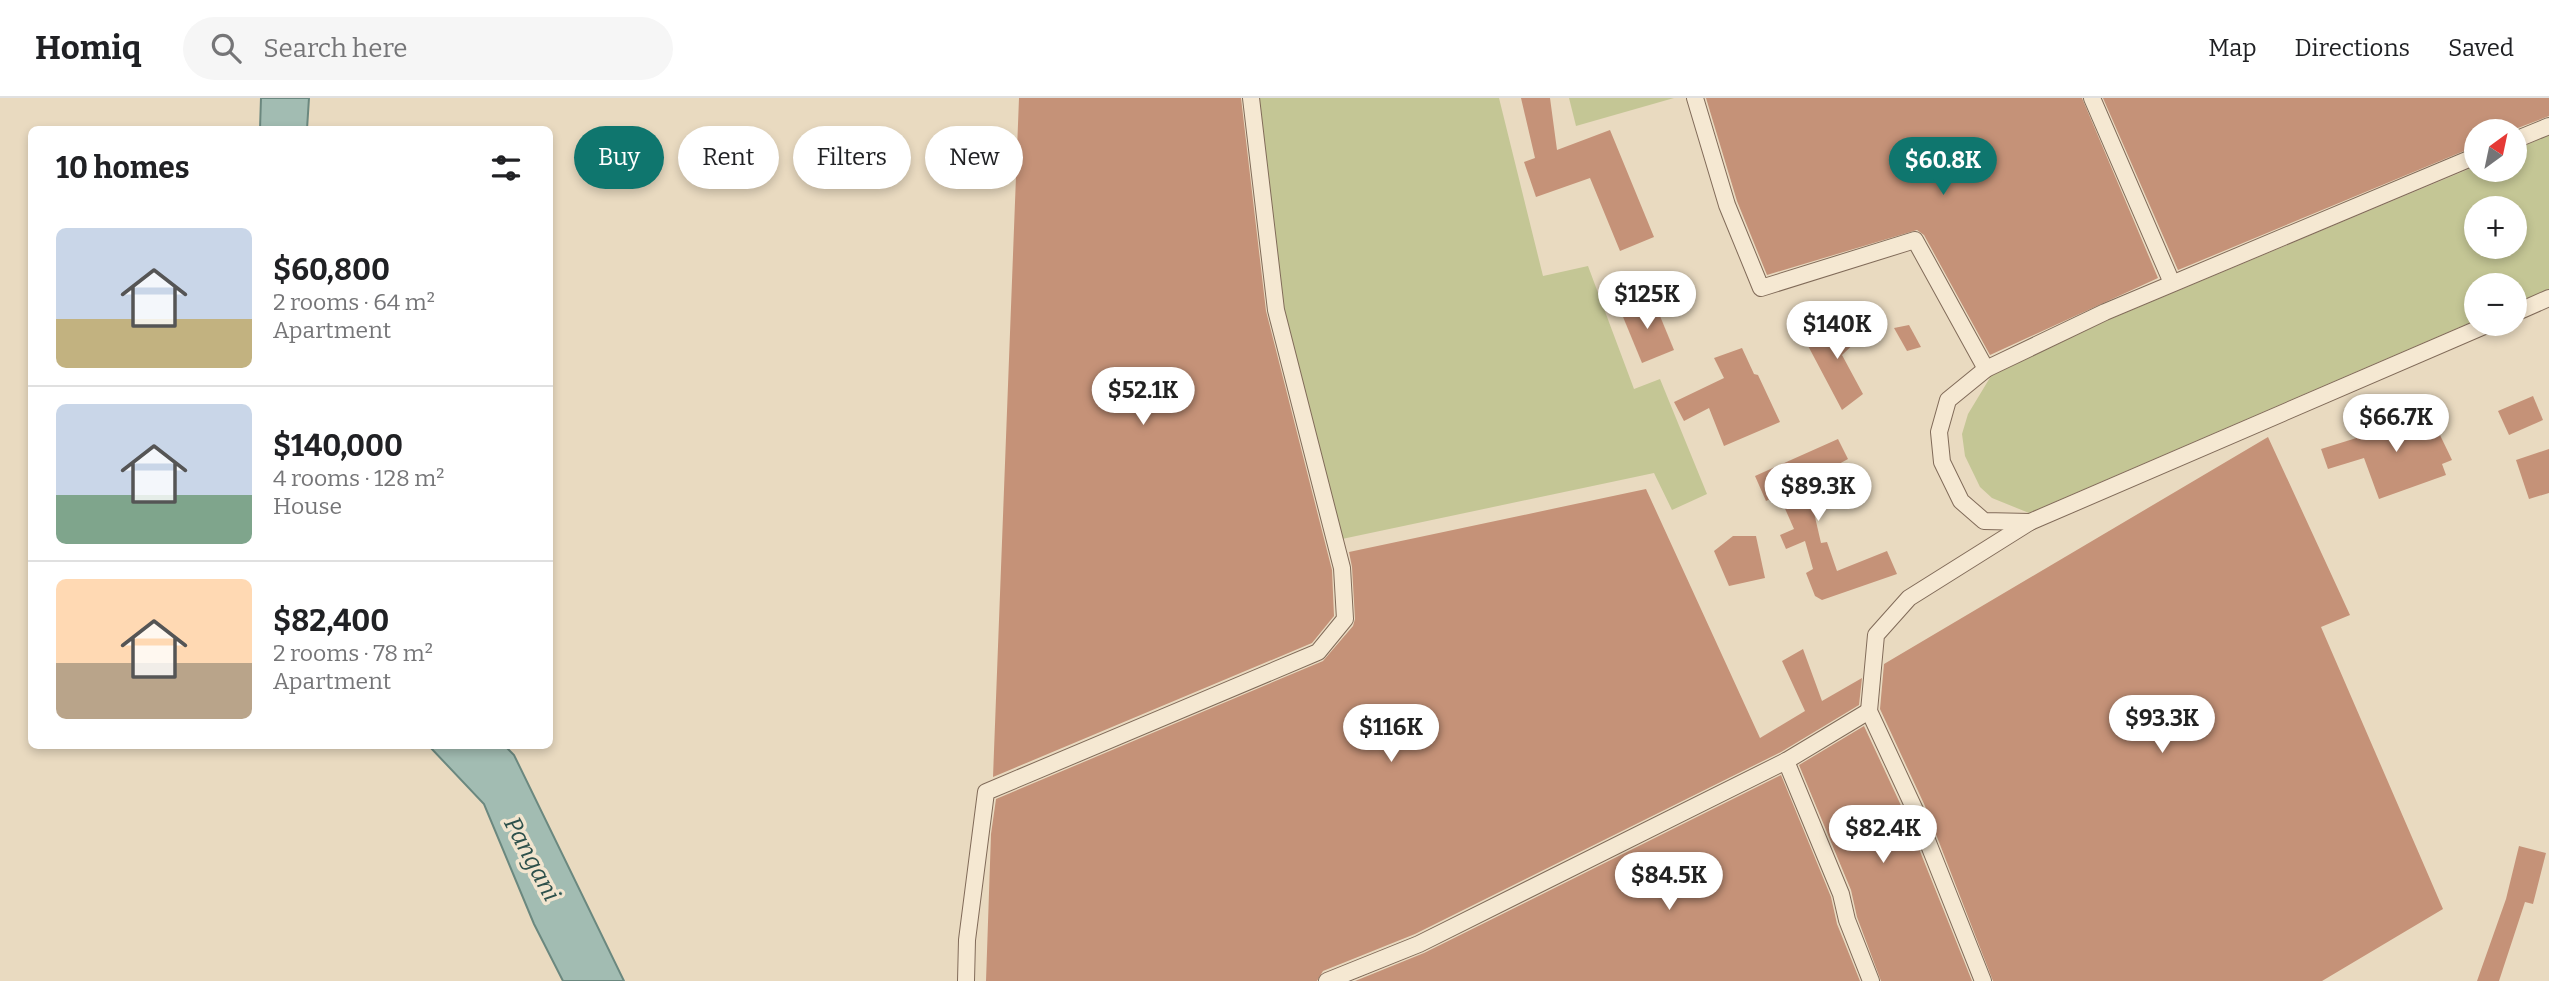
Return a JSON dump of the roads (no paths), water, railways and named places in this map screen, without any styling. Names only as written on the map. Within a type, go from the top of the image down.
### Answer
[{"type":"street","points":[[966,981],[967,940],[986,792],[1318,652],[1345,619],[1342,568],[1276,310],[1251,98]]},
{"type":"street","points":[[1695,98],[1727,205],[1761,288],[1916,240],[1986,369]]},
{"type":"street","points":[[2092,98],[2172,283]]},
{"type":"street","points":[[2527,135],[2549,126]]},
{"type":"street","points":[[2030,522],[1984,521],[1961,501],[1942,462],[1939,432],[1948,400],[1986,369],[2105,312],[2464,161]]},
{"type":"street","points":[[2527,308],[2549,298]]},
{"type":"street","points":[[1983,981],[1915,810],[1869,711],[1875,635],[1909,598],[2030,522],[2464,335]]},
{"type":"street","points":[[1327,981],[1419,944],[1786,761],[1869,711]]},
{"type":"street","points":[[1786,761],[1841,894],[1847,920],[1871,981]]},
{"type":"water","points":[[261,98],[309,98],[307,126],[260,126]]},
{"type":"water","name":"Pangani","points":[[432,749],[508,749],[514,755],[624,981],[563,981],[534,924],[484,804]]}]
